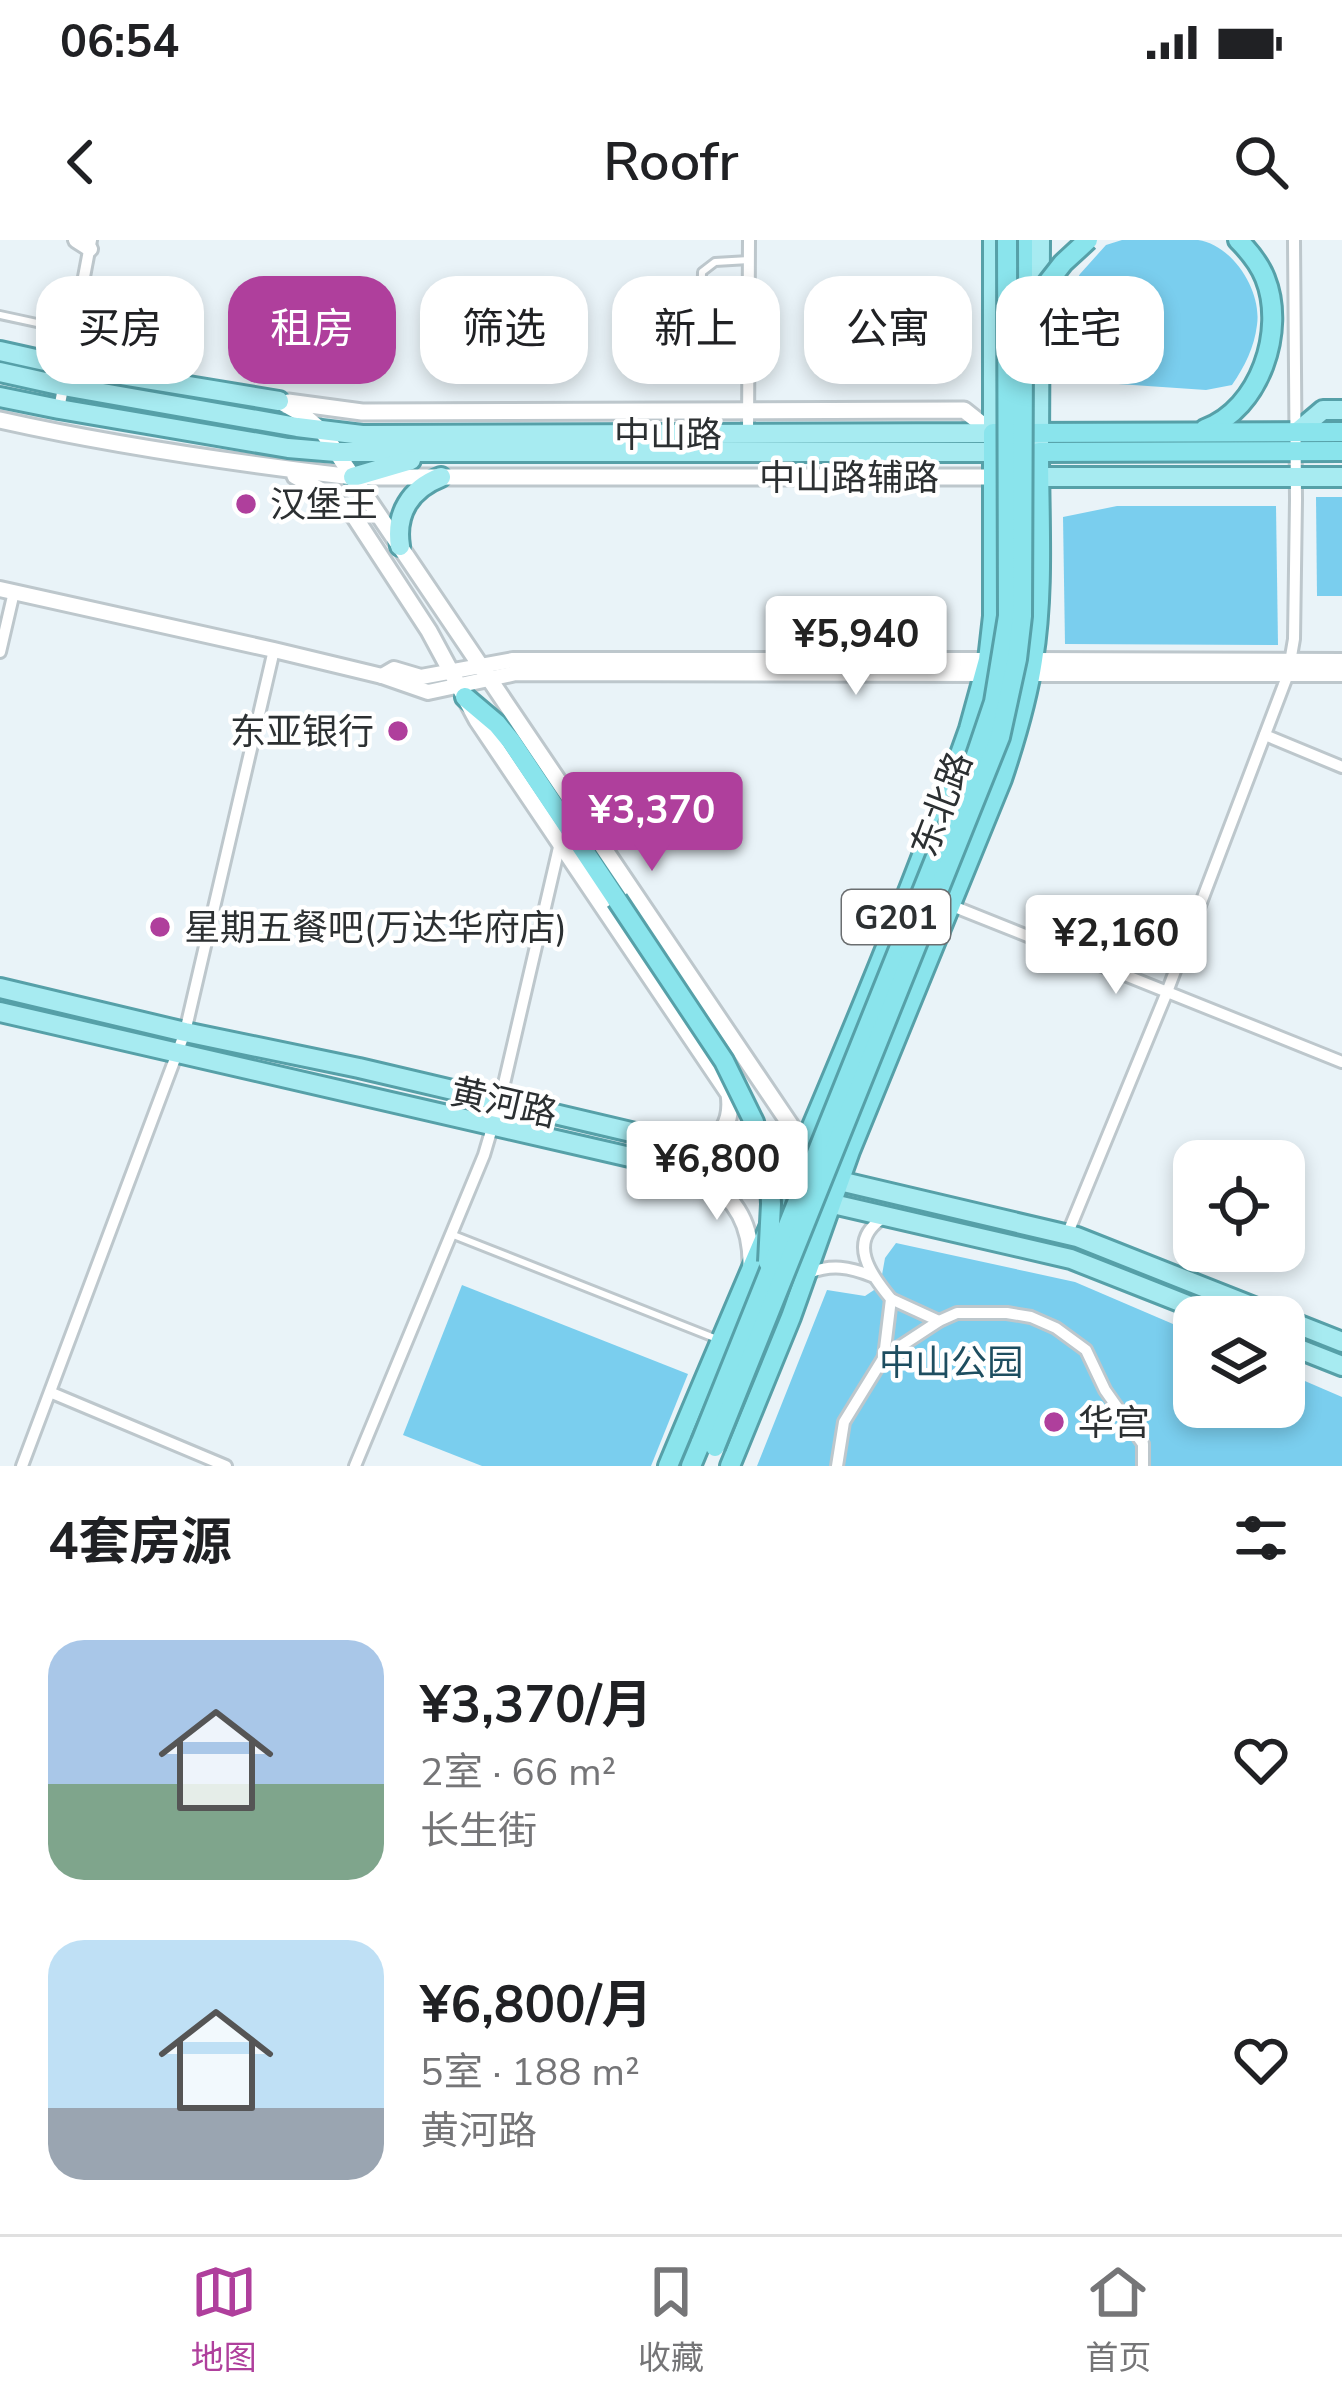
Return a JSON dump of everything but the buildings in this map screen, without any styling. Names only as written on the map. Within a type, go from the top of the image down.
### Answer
[{"type":"highway","name":"东北路","points":[[708,1452],[758,1303],[964,789],[994,702],[1007,616],[1006,240]]},
{"type":"highway","name":"东北路","points":[[1023,240],[1023,276]]},
{"type":"highway","points":[[1052,276],[1088,240]]},
{"type":"highway","points":[[1195,433],[1216,425],[1244,401],[1262,367],[1271,330],[1266,280],[1238,240]]},
{"type":"highway","name":"东北路","points":[[691,1466],[708,1452],[1000,737],[1018,659],[1022,616],[1023,384]]},
{"type":"highway","name":"中山路","points":[[993,443],[1296,442],[1342,432]]},
{"type":"highway","name":"中山路","points":[[1039,443],[1195,433],[1342,451]]},
{"type":"highway","name":"东北路","points":[[668,1466],[819,1114],[958,761],[986,667],[993,616],[993,443]]},
{"type":"highway","name":"东北路","points":[[730,1466],[806,1274],[833,1189],[1002,779],[1020,721],[1038,619],[1039,443]]},
{"type":"highway","points":[[458,684],[511,741],[724,1060],[754,1122],[770,1179],[767,1268],[758,1303]]},
{"type":"highway","points":[[819,1114],[859,1130]]},
{"type":"highway","points":[[720,1340],[772,1362]]},
{"type":"highway","points":[[700,1390],[752,1412]]},
{"type":"main road","name":"东北路","points":[[993,240],[993,443]]},
{"type":"main road","name":"东北路","points":[[1039,443],[1040,240]]},
{"type":"main road","name":"中山路","points":[[0,372],[362,436],[748,434],[993,443]]},
{"type":"main road","points":[[176,384],[279,401],[322,431],[833,1189]]},
{"type":"main road","name":"中山路","points":[[0,397],[288,448],[336,452],[993,443]]},
{"type":"main road","name":"中山路辅路","points":[[279,401],[362,412],[964,410],[993,443]]},
{"type":"main road","points":[[1296,442],[1323,410],[1342,410]]},
{"type":"main road","name":"中山路辅路","points":[[0,420],[276,469],[353,477],[1342,477]]},
{"type":"main road","points":[[353,477],[433,454]]},
{"type":"main road","points":[[276,469],[305,480],[354,516],[430,631],[477,720],[728,1094],[731,1108],[722,1132],[704,1144],[690,1146]]},
{"type":"main road","points":[[400,546],[398,530],[406,504],[426,483],[441,478]]},
{"type":"main road","name":"黄河路","points":[[0,988],[795,1171],[886,1216],[1071,1259],[1173,1299]]},
{"type":"main road","name":"黄河路","points":[[0,1012],[785,1193],[833,1189],[1067,1235],[1224,1296]]},
{"type":"main road","points":[[728,1094],[756,1075]]},
{"type":"main road","points":[[781,1110],[803,1120],[819,1114]]},
{"type":"main road","points":[[696,1172],[743,1216],[752,1268]]},
{"type":"main road","name":"黄河路","points":[[1305,1333],[1340,1354]]},
{"type":"main road","name":"黄河路","points":[[1305,1347],[1340,1354]]},
{"type":"street","points":[[748,240],[748,276]]},
{"type":"street","points":[[1067,1235],[1167,992],[1289,667],[1294,639],[1296,477],[1294,240]]},
{"type":"street","points":[[82,276],[86,243]]},
{"type":"street","points":[[747,384],[748,434]]},
{"type":"street","points":[[59,410],[63,386]]},
{"type":"street","points":[[0,652],[7,591],[382,676],[394,669],[458,684],[513,660],[986,667],[1289,667],[1342,661]]},
{"type":"street","points":[[22,1466],[185,1032],[274,650]]},
{"type":"street","points":[[1289,667],[1342,674]]},
{"type":"street","points":[[1265,735],[1342,767]]},
{"type":"street","points":[[355,1466],[494,1125],[560,843]]},
{"type":"street","points":[[908,889],[1342,1062]]},
{"type":"street","points":[[886,1216],[873,1224],[863,1242],[872,1276],[891,1299],[939,1321]]},
{"type":"street","points":[[806,1274],[839,1266],[872,1276]]},
{"type":"street","points":[[884,1358],[891,1299]]},
{"type":"street","points":[[837,1466],[844,1422],[884,1358],[957,1313],[1007,1312],[1056,1328],[1086,1350],[1105,1390],[1143,1444],[1143,1466]]},
{"type":"street","points":[[52,1393],[226,1466]]},
{"type":"lane","points":[[702,276],[715,262],[748,260]]},
{"type":"lane","points":[[0,315],[36,323]]},
{"type":"lane","points":[[0,341],[9,353]]},
{"type":"lane","points":[[451,1234],[720,1340]]},
{"type":"green space","points":[[1122,240],[1198,240],[1233,260],[1250,284],[1257,325],[1248,356],[1232,385],[1206,390],[1118,384],[1164,384],[1164,276],[1079,276],[1106,245]]},
{"type":"green space","points":[[1316,497],[1342,497],[1342,596],[1317,596]]},
{"type":"green space","points":[[1117,506],[1276,506],[1278,645],[1065,644],[1063,517]]},
{"type":"green space","name":"中山公园","points":[[896,1243],[1075,1282],[1173,1324],[1173,1428],[1305,1428],[1305,1381],[1342,1397],[1342,1466],[757,1466],[827,1290],[865,1296],[880,1286],[885,1258]]},
{"type":"green space","points":[[462,1285],[688,1374],[651,1466],[482,1466],[403,1435]]},
{"type":"place","name":"汉堡王","points":[[246,504]]},
{"type":"place","name":"东亚银行","points":[[398,731]]},
{"type":"place","name":"星期五餐吧(万达华府店)","points":[[160,927]]},
{"type":"place","name":"华宫","points":[[1054,1422]]}]
